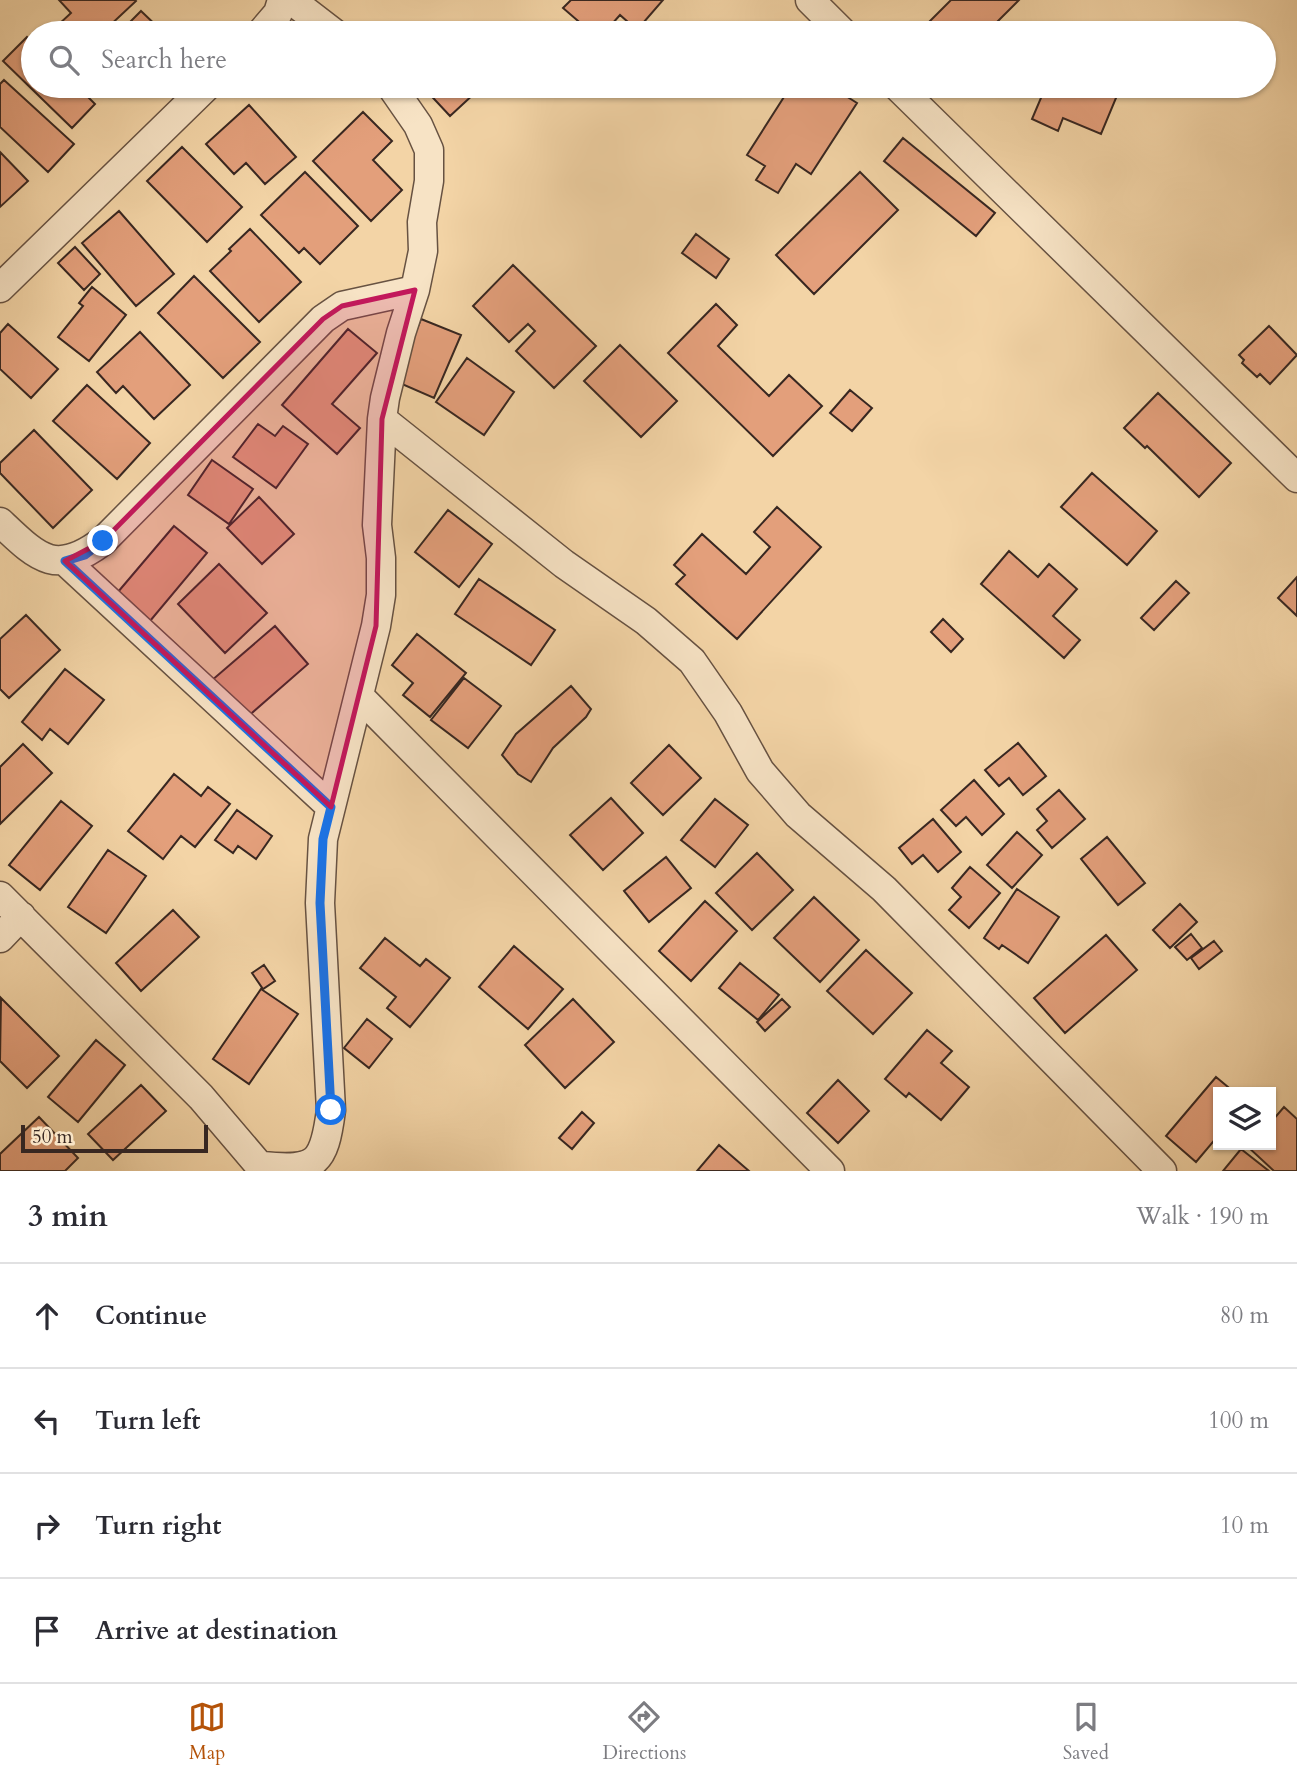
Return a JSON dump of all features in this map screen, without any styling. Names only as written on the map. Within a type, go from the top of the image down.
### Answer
[{"type":"street","points":[[271,21],[278,13],[282,0]]},
{"type":"street","points":[[290,0],[318,21]]},
{"type":"street","points":[[810,0],[832,21]]},
{"type":"street","points":[[0,288],[195,98]]},
{"type":"street","points":[[0,896],[201,1097],[263,1168],[290,1170],[307,1167],[321,1154],[328,1133],[331,1110],[320,903],[323,839],[360,697],[381,595],[381,558],[377,525],[382,419],[401,333],[424,251],[422,222],[429,181],[429,150],[418,125],[399,98]]},
{"type":"street","points":[[909,98],[1297,478]]},
{"type":"street","points":[[0,522],[28,548],[45,558],[65,561],[85,555],[103,541],[323,319],[342,306],[415,290]]},
{"type":"street","points":[[382,419],[564,564],[646,621],[692,661],[728,713],[760,771],[799,815],[884,889],[1162,1171]]},
{"type":"street","points":[[65,561],[331,807]]},
{"type":"street","points":[[360,697],[830,1171]]},
{"type":"street","points":[[0,938],[21,916]]},
{"type":"highlighted area","points":[[415,290],[382,419],[376,626],[331,807],[65,561],[103,541],[323,319],[342,306]]},
{"type":"building","points":[[59,0],[136,1],[115,21],[62,21],[71,13]]},
{"type":"building","points":[[571,0],[663,0],[645,21],[627,21],[620,15],[615,21],[578,21],[563,8]]},
{"type":"building","points":[[951,0],[1019,0],[998,21],[930,21]]},
{"type":"building","points":[[141,11],[151,21],[131,21]]},
{"type":"building","points":[[21,43],[21,78],[3,61]]},
{"type":"building","points":[[4,80],[74,144],[48,172],[0,127],[0,84]]},
{"type":"building","points":[[41,98],[89,98],[95,104],[72,128]]},
{"type":"building","points":[[433,98],[470,98],[450,116]]},
{"type":"building","points":[[783,98],[849,98],[857,103],[811,174],[796,164],[778,193],[756,180],[765,166],[747,155]]},
{"type":"building","points":[[1041,98],[1116,98],[1101,134],[1063,118],[1058,131],[1032,119]]},
{"type":"building","points":[[249,105],[296,157],[265,184],[246,163],[234,174],[206,144]]},
{"type":"building","points":[[363,112],[392,141],[373,160],[402,190],[371,221],[313,161]]},
{"type":"building","points":[[903,138],[995,213],[976,236],[884,161]]},
{"type":"building","points":[[182,147],[242,207],[207,242],[147,181]]},
{"type":"building","points":[[0,152],[28,181],[0,207]]},
{"type":"building","points":[[305,172],[358,226],[320,264],[304,248],[299,253],[261,215]]},
{"type":"building","points":[[860,172],[898,210],[814,294],[776,255]]},
{"type":"building","points":[[119,211],[174,274],[136,306],[82,243]]},
{"type":"building","points":[[250,229],[301,282],[259,322],[210,271]]},
{"type":"building","points":[[696,234],[729,259],[716,278],[682,253]]},
{"type":"building","points":[[75,247],[100,274],[84,290],[58,263]]},
{"type":"building","points":[[513,265],[596,346],[554,388],[516,351],[535,331],[528,324],[509,342],[473,306]]},
{"type":"building","points":[[194,276],[260,342],[223,378],[158,313]]},
{"type":"building","points":[[92,287],[126,315],[89,361],[58,337],[83,306],[79,303]]},
{"type":"building","points":[[716,304],[737,325],[718,346],[769,396],[789,375],[822,406],[773,456],[668,353]]},
{"type":"building","points":[[421,319],[461,335],[434,398],[395,381]]},
{"type":"building","points":[[8,324],[58,369],[31,398],[0,369],[0,333]]},
{"type":"building","points":[[1269,326],[1297,355],[1270,384],[1260,374],[1257,377],[1242,363],[1244,360],[1239,355]]},
{"type":"building","points":[[348,329],[377,353],[332,404],[360,428],[337,454],[282,405]]},
{"type":"building","points":[[140,332],[190,385],[154,419],[123,386],[116,393],[97,372]]},
{"type":"building","points":[[620,345],[677,401],[641,437],[584,381]]},
{"type":"building","points":[[467,358],[514,392],[484,435],[436,402]]},
{"type":"building","points":[[87,385],[150,443],[117,479],[53,421]]},
{"type":"building","points":[[850,390],[872,408],[852,431],[830,413]]},
{"type":"building","points":[[1158,393],[1231,463],[1199,497],[1147,446],[1145,448],[1124,428]]},
{"type":"building","points":[[258,424],[275,436],[283,426],[308,444],[276,488],[233,457]]},
{"type":"building","points":[[34,430],[92,490],[53,528],[0,473],[0,463]]},
{"type":"building","points":[[212,460],[253,489],[229,524],[188,495]]},
{"type":"building","points":[[1092,473],[1157,531],[1127,565],[1061,507]]},
{"type":"building","points":[[259,497],[294,534],[262,564],[227,528]]},
{"type":"building","points":[[777,507],[821,547],[737,639],[676,584],[685,575],[674,565],[702,534],[746,574],[770,547],[754,532]]},
{"type":"building","points":[[448,510],[492,544],[459,587],[415,552]]},
{"type":"building","points":[[174,526],[207,553],[145,627],[112,599]]},
{"type":"building","points":[[1009,551],[1038,577],[1049,564],[1077,589],[1053,616],[1080,640],[1064,658],[981,584]]},
{"type":"building","points":[[219,564],[267,613],[225,653],[178,604]]},
{"type":"building","points":[[1297,577],[1297,616],[1278,598]]},
{"type":"building","points":[[479,579],[555,630],[531,665],[455,614]]},
{"type":"building","points":[[1176,581],[1189,593],[1154,630],[1141,618]]},
{"type":"building","points":[[26,615],[60,650],[9,698],[0,689],[0,639]]},
{"type":"building","points":[[943,619],[963,639],[951,652],[931,632]]},
{"type":"building","points":[[275,626],[308,664],[245,719],[211,681]]},
{"type":"building","points":[[417,634],[466,673],[430,717],[403,695],[413,683],[392,665]]},
{"type":"building","points":[[65,669],[104,700],[68,744],[50,729],[42,740],[22,722]]},
{"type":"building","points":[[464,678],[501,706],[468,748],[431,720]]},
{"type":"building","points":[[571,686],[591,709],[553,748],[531,782],[518,774],[502,755],[516,734]]},
{"type":"building","points":[[1018,743],[1046,776],[1023,795],[1009,778],[999,786],[985,770]]},
{"type":"building","points":[[23,744],[52,773],[0,824],[0,767]]},
{"type":"building","points":[[669,745],[701,778],[663,815],[631,783]]},
{"type":"building","points":[[174,774],[201,796],[208,787],[230,804],[195,847],[181,836],[163,859],[128,831]]},
{"type":"building","points":[[974,780],[1004,814],[982,835],[966,817],[956,826],[941,810]]},
{"type":"building","points":[[1059,790],[1085,819],[1052,848],[1037,830],[1047,821],[1037,809]]},
{"type":"building","points":[[611,798],[643,833],[603,870],[570,835]]},
{"type":"building","points":[[715,799],[748,825],[715,867],[681,840]]},
{"type":"building","points":[[61,801],[92,826],[40,890],[9,865]]},
{"type":"building","points":[[237,810],[272,836],[256,859],[238,846],[233,853],[215,840]]},
{"type":"building","points":[[933,819],[961,852],[938,872],[923,855],[912,864],[899,848]]},
{"type":"building","points":[[1017,832],[1042,855],[1012,888],[987,865]]},
{"type":"building","points":[[1107,837],[1145,883],[1118,905],[1081,859]]},
{"type":"building","points":[[108,850],[146,876],[106,933],[68,907]]},
{"type":"building","points":[[757,853],[793,890],[752,930],[716,893]]},
{"type":"building","points":[[666,857],[691,888],[649,922],[624,891]]},
{"type":"building","points":[[970,867],[1000,893],[969,928],[949,910],[961,897],[952,888]]},
{"type":"building","points":[[1017,889],[1059,917],[1028,963],[1002,945],[999,949],[984,938]]},
{"type":"building","points":[[814,897],[859,940],[820,982],[774,938]]},
{"type":"building","points":[[705,901],[737,931],[691,981],[659,951]]},
{"type":"building","points":[[1180,904],[1197,922],[1170,948],[1153,930]]},
{"type":"building","points":[[173,910],[199,937],[141,991],[116,963]]},
{"type":"building","points":[[1191,934],[1202,948],[1187,960],[1175,947]]},
{"type":"building","points":[[1106,935],[1137,970],[1065,1033],[1034,998]]},
{"type":"building","points":[[385,938],[420,966],[426,959],[450,978],[410,1027],[387,1008],[396,997],[360,968]]},
{"type":"building","points":[[1214,941],[1222,951],[1199,969],[1191,958]]},
{"type":"building","points":[[514,946],[563,989],[528,1029],[479,987]]},
{"type":"building","points":[[866,950],[912,993],[873,1034],[827,991]]},
{"type":"building","points":[[740,963],[779,995],[758,1020],[719,988]]},
{"type":"building","points":[[264,965],[275,981],[263,989],[252,973]]},
{"type":"building","points":[[261,989],[298,1014],[249,1084],[213,1059]]},
{"type":"building","points":[[1,998],[59,1056],[27,1088],[0,1061]]},
{"type":"building","points":[[573,999],[614,1042],[565,1088],[525,1045]]},
{"type":"building","points":[[782,999],[790,1007],[765,1031],[757,1022]]},
{"type":"building","points":[[367,1019],[392,1039],[369,1068],[344,1048]]},
{"type":"building","points":[[927,1030],[952,1051],[941,1063],[969,1087],[941,1120],[909,1093],[906,1097],[885,1079]]},
{"type":"building","points":[[96,1040],[125,1065],[78,1122],[48,1097]]},
{"type":"building","points":[[1216,1077],[1228,1087],[1213,1087],[1213,1142],[1196,1162],[1166,1136]]},
{"type":"building","points":[[838,1080],[869,1111],[838,1143],[807,1113]]},
{"type":"building","points":[[141,1085],[166,1111],[113,1160],[88,1134]]},
{"type":"building","points":[[1284,1107],[1297,1119],[1297,1171],[1274,1171],[1251,1150],[1276,1150],[1276,1116]]},
{"type":"building","points":[[582,1112],[594,1123],[572,1149],[559,1138]]},
{"type":"building","points":[[39,1117],[78,1158],[65,1171],[0,1171],[0,1154]]},
{"type":"building","points":[[719,1145],[749,1171],[697,1171]]},
{"type":"building","points":[[1242,1150],[1269,1171],[1223,1171]]},
{"type":"route","points":[[103,541],[85,555],[65,561],[331,807],[323,839],[320,903],[331,1110]]}]
